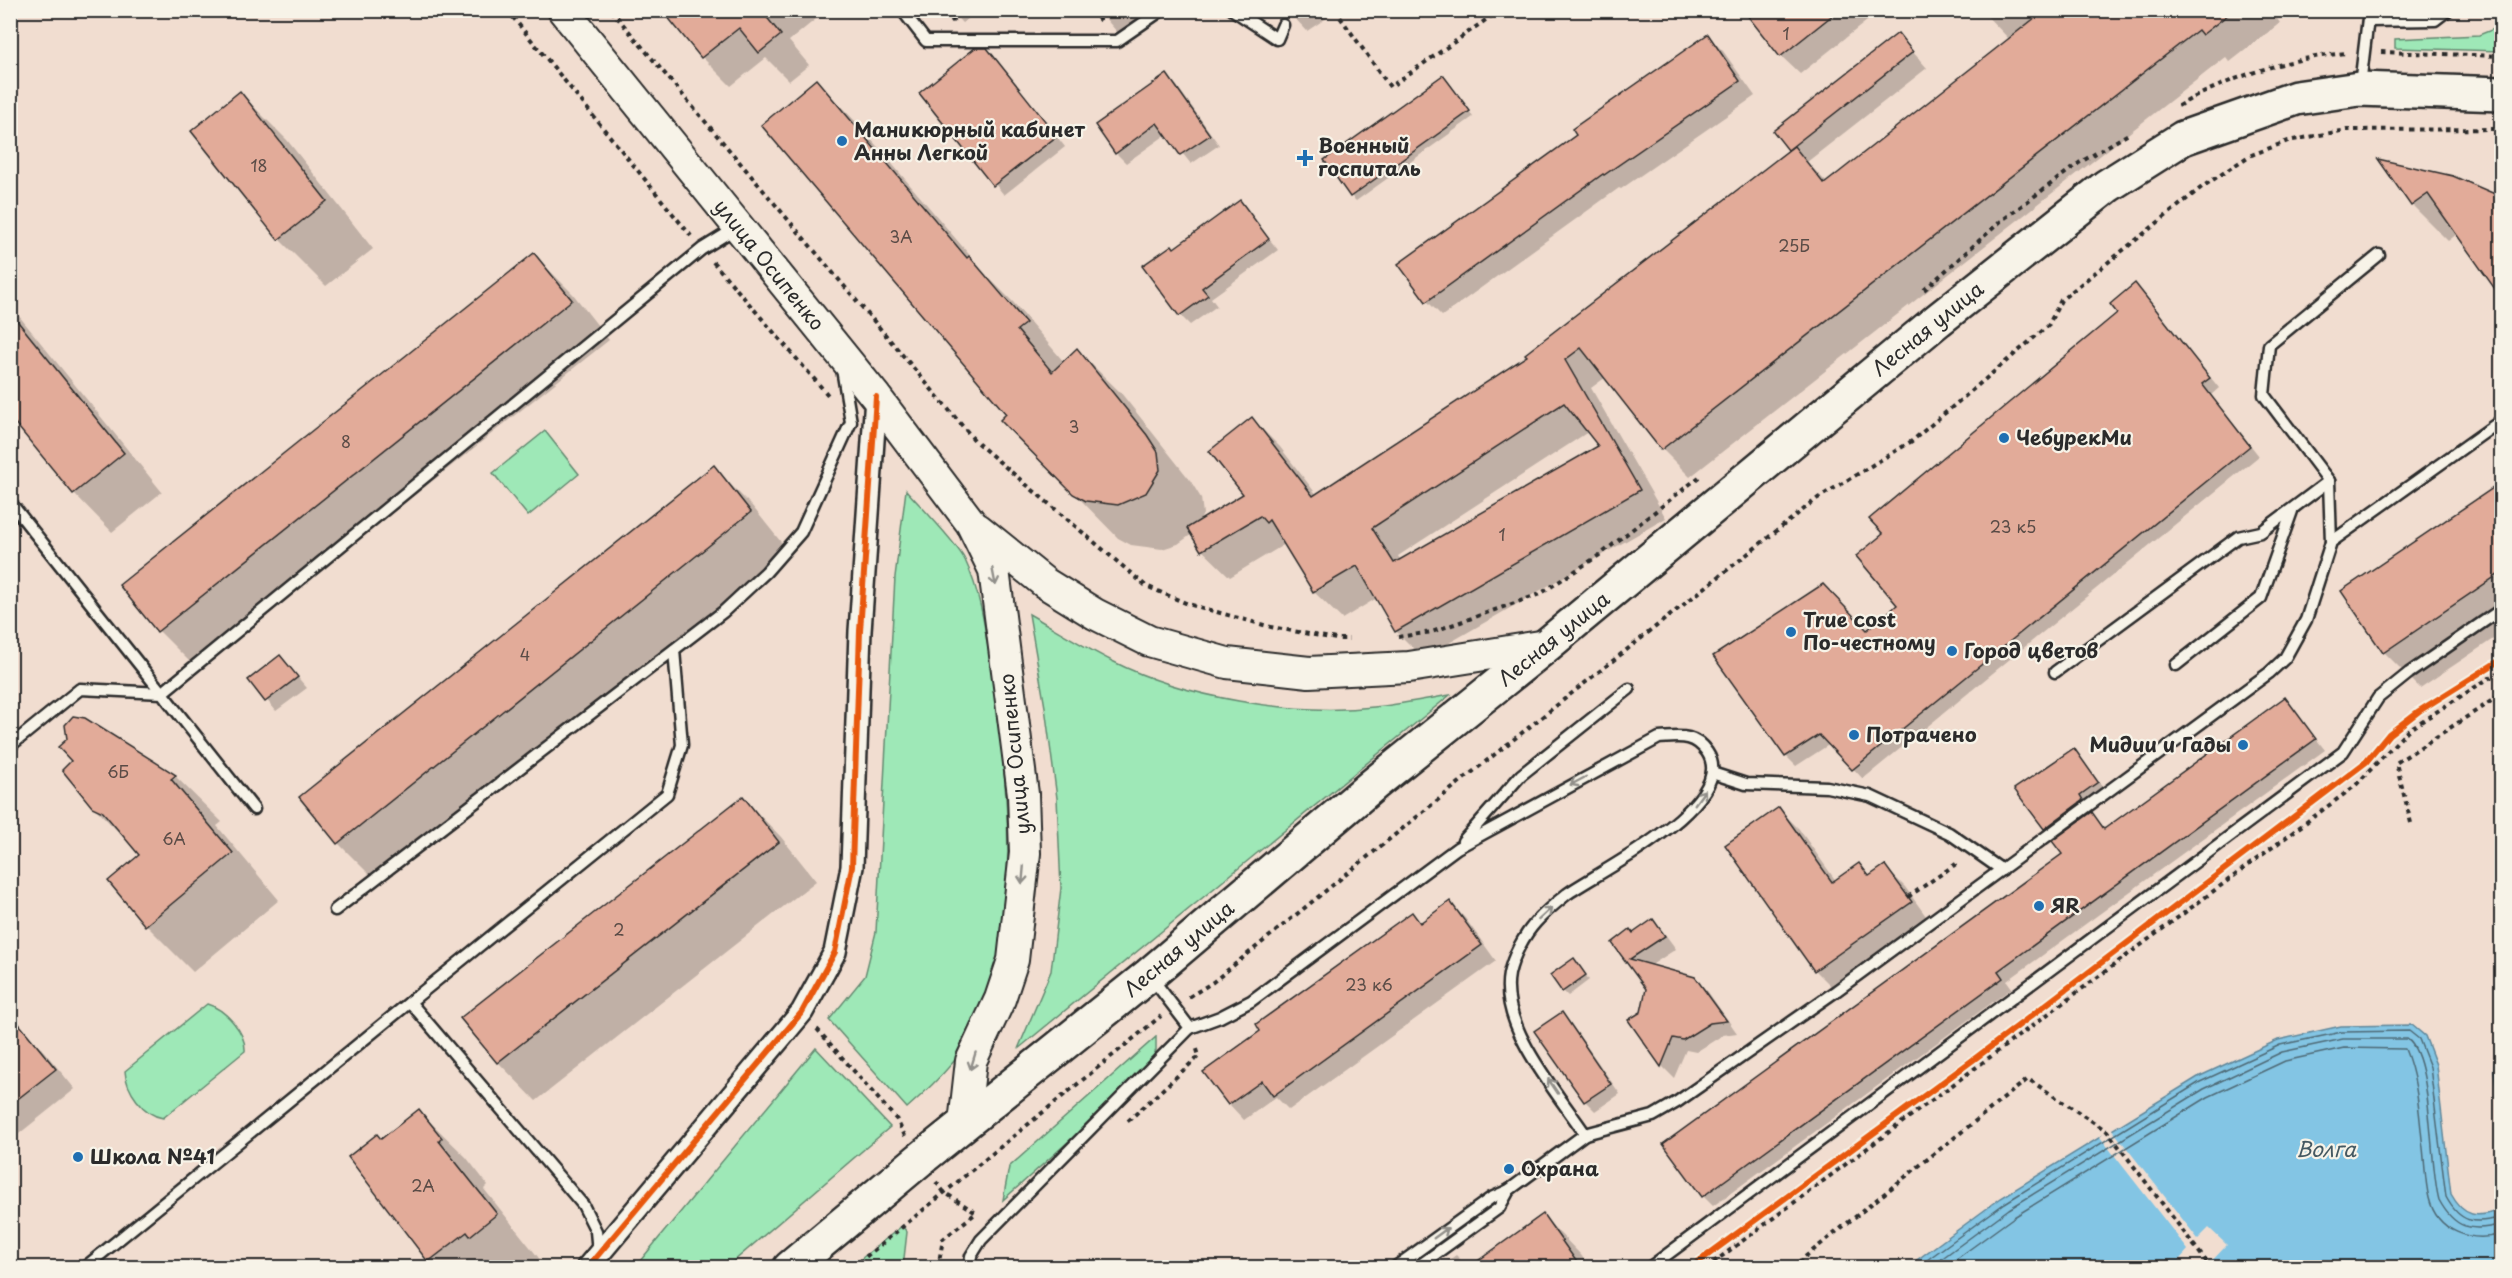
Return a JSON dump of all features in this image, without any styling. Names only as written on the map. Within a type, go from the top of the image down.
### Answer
[{"type":"main road","name":"улица Осипенко","points":[[563,10],[876,398],[971,523],[994,570],[1023,794],[1025,853],[1013,960],[1000,999],[971,1061],[964,1124]]},
{"type":"main road","name":"Лесная улица","points":[[790,1268],[1149,975],[1374,784],[1547,645],[1920,335],[2107,186],[2183,138],[2296,98],[2359,89],[2502,94]]},
{"type":"main road","name":"улица Осипенко","points":[[971,523],[1045,583],[1095,614],[1149,641],[1227,663],[1309,672],[1409,667],[1547,645]]},
{"type":"street","points":[[592,1261],[802,1012],[835,952],[852,867],[860,642],[876,398]]},
{"type":"lane","points":[[902,10],[926,40],[1106,41],[1117,41],[1162,10]]},
{"type":"lane","points":[[1233,10],[1277,39],[1283,25]]},
{"type":"lane","points":[[2359,89],[2369,16],[2435,20],[2448,10]]},
{"type":"lane","points":[[10,746],[80,689],[162,693],[702,249],[738,226]]},
{"type":"lane","points":[[1394,1268],[1491,1198],[1509,1190],[1585,1134],[1653,1116],[1677,1102],[1836,992],[2285,657],[2306,620],[2331,542],[2329,481],[2264,395],[2269,345],[2379,255]]},
{"type":"lane","points":[[336,910],[723,612],[766,572],[801,532],[851,422],[839,351]]},
{"type":"lane","points":[[2331,542],[2502,420]]},
{"type":"lane","points":[[2055,672],[2238,537],[2261,532],[2329,481]]},
{"type":"lane","points":[[10,502],[254,809]]},
{"type":"lane","points":[[2176,665],[2261,598],[2292,511]]},
{"type":"lane","points":[[1649,1268],[2343,752],[2378,698],[2409,673],[2502,609]]},
{"type":"lane","points":[[84,1268],[667,794],[682,745],[674,650]]},
{"type":"lane","points":[[1457,848],[1521,776],[1629,689]]},
{"type":"lane","points":[[969,1268],[971,1256],[981,1240],[1190,1028],[1220,1017],[1251,1001],[1457,848],[1659,738],[1687,736],[1701,743],[1710,756],[1712,773],[1706,789],[1695,805],[1672,825],[1567,895],[1536,922],[1516,953],[1509,974],[1508,998],[1512,1019],[1525,1044],[1585,1134]]},
{"type":"lane","points":[[1712,773],[1746,784],[1827,788],[1870,796],[1949,833],[2002,870]]},
{"type":"lane","points":[[1149,975],[1190,1028]]},
{"type":"lane","points":[[410,1002],[583,1205],[597,1232],[592,1261]]},
{"type":"lane","points":[[1416,1268],[1499,1208],[1509,1190]]},
{"type":"path","points":[[507,10],[702,249],[851,422]]},
{"type":"path","points":[[611,10],[976,441],[1146,586],[1188,604],[1271,627],[1336,639],[1358,639]]},
{"type":"path","points":[[1335,10],[1390,87],[1500,10]]},
{"type":"path","points":[[2173,109],[2200,93],[2254,71],[2314,56],[2363,51],[2502,56]]},
{"type":"path","points":[[852,1268],[900,1231],[1138,1033],[1173,1007],[1213,982],[1465,778],[1818,498],[1912,441],[2048,326],[2061,300],[2202,188],[2249,156],[2288,141],[2323,134],[2346,130],[2502,129]]},
{"type":"path","points":[[1923,291],[2001,221],[2079,163],[2136,130]]},
{"type":"path","points":[[1392,638],[1432,632],[1540,594],[1601,554],[1706,471]]},
{"type":"path","points":[[1706,1268],[2355,786],[2408,730],[2502,670]]},
{"type":"path","points":[[2411,823],[2396,763],[2502,694]]},
{"type":"path","points":[[1908,897],[1956,864]]},
{"type":"path","points":[[822,1036],[897,1120]]},
{"type":"path","points":[[1939,1085],[2005,1036]]},
{"type":"path","points":[[1791,1268],[2028,1079],[2107,1131],[2209,1265]]},
{"type":"path","points":[[938,1268],[943,1239],[976,1213]]},
{"type":"green space","points":[[2501,26],[2501,51],[2395,48],[2395,39],[2479,35]]},
{"type":"green space","points":[[545,431],[579,474],[528,516],[493,473]]},
{"type":"green space","points":[[906,490],[946,534],[965,560],[976,588],[985,630],[998,717],[1007,806],[1008,851],[1001,941],[991,984],[977,1025],[956,1059],[907,1108],[829,1020],[865,976],[876,932],[895,577]]},
{"type":"green space","points":[[1029,614],[1102,656],[1141,674],[1172,685],[1240,701],[1309,709],[1342,709],[1393,705],[1450,695],[1018,1049],[1051,971],[1061,888],[1057,798],[1045,707]]},
{"type":"green space","points":[[207,1004],[221,1011],[233,1022],[242,1036],[245,1051],[163,1118],[156,1116],[142,1107],[132,1093],[125,1071]]},
{"type":"green space","points":[[1156,1037],[1156,1050],[1151,1061],[1117,1098],[1003,1200],[1009,1167]]},
{"type":"green space","points":[[816,1048],[890,1127],[727,1267],[635,1267]]},
{"type":"green space","points":[[902,1226],[907,1232],[903,1267],[851,1267]]},
{"type":"water","name":"Волга","points":[[2412,1025],[2425,1036],[2436,1065],[2451,1194],[2461,1208],[2472,1214],[2478,1215],[2501,1210],[2501,1267],[1906,1268],[2001,1198],[2198,1077],[2278,1040],[2341,1026]]},
{"type":"water","points":[[2501,1050],[2501,1121],[2494,1071],[2495,1056]]},
{"type":"pier","points":[[2111,1128],[2198,1239],[2209,1228],[2227,1245],[2206,1267],[2173,1267],[2188,1250],[2100,1137]]},
{"type":"building","points":[[662,10],[761,10],[781,35],[759,53],[739,28],[701,58]]},
{"type":"building","points":[[1743,10],[1839,10],[1780,57]]},
{"type":"building","points":[[2045,10],[2234,10],[2202,35],[2198,30],[1661,450],[1581,348],[1565,360],[1640,490],[1395,632],[1357,566],[1313,592],[1269,520],[1266,523],[1260,516],[1201,551],[1187,528],[1243,494],[1209,451],[1252,417],[1313,496],[1527,356],[1525,354],[1794,146],[1824,184]],"holes":[[[1564,403],[1598,446],[1394,563],[1372,528]]]},
{"type":"building","points":[[1898,33],[1913,52],[1788,150],[1773,131]]},
{"type":"building","points":[[1708,34],[1740,81],[1603,174],[1426,302],[1398,264],[1576,135],[1572,129]]},
{"type":"building","points":[[975,48],[987,48],[1057,136],[993,186],[919,93]]},
{"type":"building","points":[[1167,74],[1210,135],[1180,155],[1157,123],[1115,154],[1095,125]]},
{"type":"building","points":[[1443,75],[1470,111],[1350,197],[1324,160]]},
{"type":"building","points":[[816,79],[967,258],[969,256],[1026,323],[1017,330],[1052,372],[1077,348],[1147,435],[1158,452],[1160,470],[1146,493],[1118,505],[1086,501],[1073,494],[1000,420],[1006,414],[761,125]]},
{"type":"building","points":[[240,91],[327,201],[278,240],[191,131]]},
{"type":"building","points":[[2378,159],[2453,176],[2502,197],[2502,299],[2428,194],[2411,206]]},
{"type":"building","points":[[1240,200],[1269,239],[1202,288],[1208,295],[1179,316],[1142,266],[1172,245],[1174,248]]},
{"type":"building","points":[[534,253],[572,300],[157,632],[119,585]]},
{"type":"building","points":[[2135,283],[2210,378],[2202,384],[2250,446],[1852,770],[1819,735],[1785,757],[1713,656],[1823,584],[1867,630],[1897,605],[1856,556],[1883,534],[1869,519],[2117,313],[2110,304]]},
{"type":"building","points":[[10,312],[124,453],[73,494],[10,417]]},
{"type":"building","points":[[714,465],[751,512],[337,844],[299,797]]},
{"type":"building","points":[[2502,482],[2502,572],[2383,653],[2341,591]]},
{"type":"building","points":[[280,655],[298,677],[265,702],[248,680]]},
{"type":"building","name":"ЯR","points":[[2285,697],[2316,739],[1998,971],[2003,978],[1702,1197],[1663,1144],[2062,854],[2052,841],[2092,812],[2104,829]]},
{"type":"building","points":[[73,716],[85,718],[176,775],[171,779],[233,853],[145,926],[108,881],[139,855],[103,812],[92,807],[62,770],[71,761],[58,747],[67,739],[65,725]]},
{"type":"building","points":[[2074,748],[2098,782],[2080,795],[2083,800],[2044,829],[2014,789]]},
{"type":"building","points":[[743,796],[779,842],[497,1063],[460,1018]]},
{"type":"building","points":[[1779,807],[1832,882],[1859,863],[1869,876],[1885,865],[1912,902],[1814,971],[1725,845]]},
{"type":"building","points":[[1450,901],[1482,945],[1273,1096],[1262,1081],[1228,1105],[1203,1072],[1260,1031],[1256,1024],[1412,912],[1420,923]]},
{"type":"building","points":[[1653,919],[1665,936],[1630,959],[1695,977],[1727,1021],[1710,1023],[1683,1040],[1673,1038],[1661,1067],[1628,1020],[1641,1012],[1646,989],[1612,943],[1630,929],[1633,933]]},
{"type":"building","points":[[1574,958],[1586,975],[1562,992],[1550,975]]},
{"type":"building","points":[[1562,1012],[1611,1084],[1584,1102],[1534,1031]]},
{"type":"building","points":[[10,1013],[56,1069],[10,1105]]},
{"type":"building","points":[[419,1109],[442,1138],[439,1141],[497,1214],[470,1236],[467,1232],[428,1262],[348,1157],[377,1134],[381,1139]]},
{"type":"building","points":[[1543,1214],[1581,1268],[1468,1268]]},
{"type":"cycle path","points":[[587,1268],[802,1012],[835,952],[852,867],[860,631],[876,397]]},
{"type":"cycle path","points":[[1690,1268],[1977,1057],[2366,762],[2389,734],[2419,711],[2502,659]]},
{"type":"place","name":"Маникюрный кабинет Анны Легкой","points":[[842,141]]},
{"type":"place","name":"Военный госпиталь","points":[[1305,158]]},
{"type":"place","name":"ЧебурекМи","points":[[2004,438]]},
{"type":"place","name":"True cost По-честному","points":[[1791,632]]},
{"type":"place","name":"Город цветов","points":[[1952,651]]},
{"type":"place","name":"Потрачено","points":[[1854,735]]},
{"type":"place","name":"Мидии и Гады","points":[[2243,745]]},
{"type":"place","name":"ЯR","points":[[2039,906]]},
{"type":"place","name":"Школа №41","points":[[78,1157]]},
{"type":"place","name":"Охрана","points":[[1509,1169]]}]
